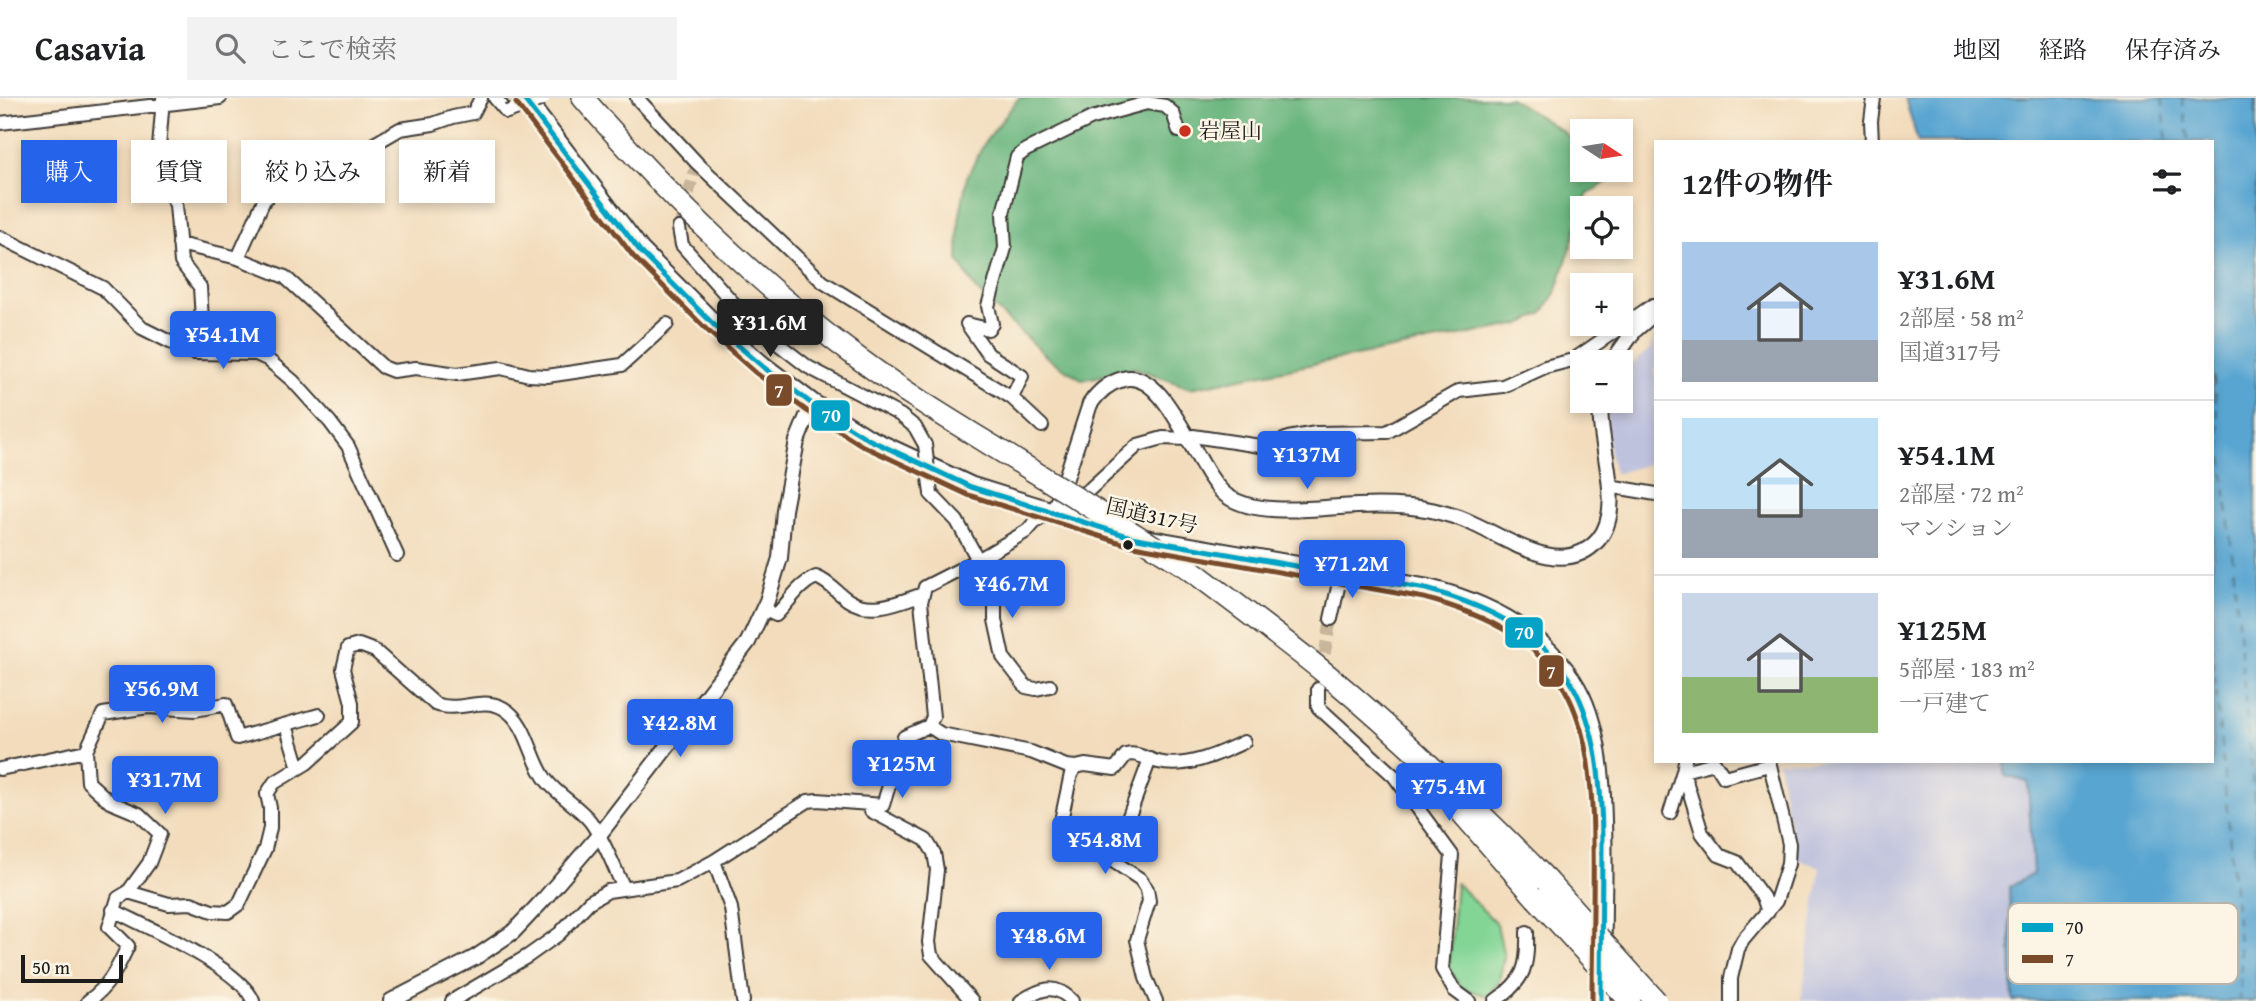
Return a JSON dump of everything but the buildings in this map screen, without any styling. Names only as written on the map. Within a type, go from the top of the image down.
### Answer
[{"type":"highway","name":"国道317号","points":[[537,98],[640,251],[713,324],[762,366],[811,404],[868,439],[971,487],[1131,537],[1426,589],[1461,598],[1500,615],[1554,657],[1577,690],[1586,710],[1600,784],[1601,1001]]},
{"type":"highway","points":[[583,98],[666,191],[796,310],[859,359],[902,388],[1187,567],[1293,647],[1368,711],[1459,792],[1542,889],[1630,1001]]},
{"type":"highway","points":[[1542,889],[1656,1001]]},
{"type":"street","points":[[0,123],[163,101],[220,98]]},
{"type":"street","points":[[238,258],[264,200],[272,192],[350,161],[400,129],[433,124],[473,113],[481,98]]},
{"type":"street","points":[[495,98],[507,112],[537,98]]},
{"type":"street","points":[[637,98],[697,163],[823,282],[1012,398],[1042,426]]},
{"type":"street","points":[[1872,140],[1874,98]]},
{"type":"street","points":[[163,101],[159,148],[162,176],[176,205],[181,262],[200,287],[204,353]]},
{"type":"street","points":[[1012,398],[1022,376],[988,354],[967,324],[988,329],[992,324],[988,306],[1005,248],[1003,213],[1017,157],[1092,118],[1147,103],[1165,106],[1172,113],[1179,131]]},
{"type":"street","points":[[679,228],[682,245],[750,323],[808,367],[900,415],[915,427],[925,445],[931,495],[957,521],[995,597],[995,620],[1003,657],[1026,687],[1036,689],[1050,686]]},
{"type":"street","points":[[0,237],[103,288],[142,328],[194,353],[256,354],[267,359],[293,381],[348,446],[397,555]]},
{"type":"street","points":[[179,244],[238,258],[285,277],[383,367],[393,371],[416,368],[457,374],[501,368],[547,376],[622,365],[667,324]]},
{"type":"street","points":[[452,1001],[528,956],[559,934],[589,902],[608,891],[677,881],[808,802],[817,800],[883,806],[904,737],[929,726],[933,717],[921,602],[925,587],[978,560],[1090,489],[1138,445],[1163,438],[1186,439],[1194,436],[1267,447],[1288,438],[1316,433],[1387,432],[1458,391],[1503,386],[1545,367],[1573,360],[1654,305]]},
{"type":"street","points":[[1620,350],[1654,314]]},
{"type":"street","points":[[1052,513],[1090,404],[1097,394],[1113,382],[1129,377],[1144,382],[1161,395],[1214,483],[1236,501],[1264,507],[1295,509],[1413,507],[1465,520],[1538,554],[1573,556],[1597,541],[1607,526],[1611,511],[1600,413]]},
{"type":"street","points":[[391,1001],[476,957],[513,932],[599,835],[742,651],[763,609],[779,558],[784,510],[797,441],[811,404]]},
{"type":"street","points":[[1609,486],[1654,494]]},
{"type":"street","points":[[1331,619],[1341,574]]},
{"type":"street","points":[[763,609],[776,615],[803,583],[816,577],[827,581],[850,602],[864,607],[885,606],[923,594]]},
{"type":"street","points":[[128,892],[169,904],[191,903],[212,911],[228,912],[239,904],[265,849],[270,828],[267,794],[274,783],[299,768],[352,722],[352,703],[343,669],[348,648],[359,645],[375,651],[435,704],[447,708],[489,703],[505,709],[524,732],[546,780],[589,819],[624,888]]},
{"type":"street","points":[[1318,689],[1318,707],[1394,776],[1452,855],[1442,969],[1454,990],[1469,1001]]},
{"type":"street","points":[[88,1001],[115,975],[128,946],[109,927],[113,911],[118,898],[128,892],[149,863],[160,834],[139,814],[110,802],[88,782],[86,751],[103,714],[148,707],[195,710],[226,704],[237,738],[318,715]]},
{"type":"street","points":[[286,725],[299,768]]},
{"type":"street","points":[[929,726],[941,734],[1031,752],[1066,766],[1085,765],[1115,769],[1126,755],[1135,753],[1157,762],[1181,764],[1218,754],[1244,742]]},
{"type":"street","points":[[0,769],[86,751]]},
{"type":"street","points":[[1107,857],[1129,816],[1150,759]]},
{"type":"street","points":[[1684,766],[1715,763],[1724,777],[1769,763],[1789,844],[1781,891],[1738,949],[1731,978],[1731,1001]]},
{"type":"street","points":[[1670,813],[1684,766]]},
{"type":"street","points":[[1684,766],[1702,833],[1719,855],[1737,862],[1763,897],[1768,912]]},
{"type":"street","points":[[1076,767],[1071,774],[1062,816],[1069,829],[1078,836],[1091,838],[1107,857],[1140,879],[1147,889],[1149,901],[1137,940],[1146,978],[1156,1001]]},
{"type":"street","points":[[871,804],[871,811],[926,840],[934,853],[937,870],[929,942],[931,955],[972,1001]]},
{"type":"street","points":[[714,861],[731,908],[743,1001]]},
{"type":"street","points":[[113,911],[190,949],[241,983],[253,1001]]},
{"type":"street","points":[[1496,1001],[1524,974],[1528,958],[1527,932]]},
{"type":"street","points":[[1021,1001],[1037,991],[1047,989],[1060,992],[1072,1001]]},
{"type":"shaded area","points":[[1654,339],[1654,462],[1615,474],[1608,443],[1607,413],[1633,413],[1633,364],[1650,349]]},
{"type":"shaded area","points":[[1778,763],[2005,763],[2006,776],[2028,782],[2033,874],[2028,903],[2008,903],[2008,984],[2016,984],[2013,1001],[1801,1001],[1820,868],[1795,857]]},
{"type":"green space","points":[[1019,98],[1510,98],[1570,137],[1570,182],[1605,183],[1587,196],[1570,196],[1570,249],[1556,293],[1542,314],[1521,324],[1190,388],[1135,368],[1083,380],[1049,359],[976,290],[958,260],[959,220],[967,177],[985,142]]},
{"type":"green space","points":[[1456,883],[1497,924],[1504,957],[1499,981],[1488,996],[1461,988],[1449,968]]},
{"type":"water","points":[[1905,98],[2256,98],[2256,1001],[2013,1001],[2012,984],[2238,984],[2238,903],[2010,903],[2009,887],[2033,874],[2028,782],[2005,776],[2005,763],[2214,763],[2214,140],[1917,140]]},
{"type":"ferry route","points":[[2162,98],[2167,140]]},
{"type":"ferry route","points":[[2182,98],[2189,140]]},
{"type":"ferry route","points":[[2214,380],[2256,820]]},
{"type":"ferry route","points":[[2214,666],[2235,903]]},
{"type":"ferry route","points":[[2238,933],[2241,966],[2239,1001]]},
{"type":"tunnel","points":[[679,228],[697,163]]},
{"type":"tunnel","points":[[1318,689],[1331,619]]},
{"type":"transit line","name":"70","points":[[523,98],[640,251],[713,324],[812,404],[868,439],[971,487],[1131,537],[1426,589],[1475,605],[1514,625],[1545,649],[1568,677],[1584,709],[1594,747],[1600,791],[1602,841],[1601,1001]]},
{"type":"transit line","name":"7","points":[[516,103],[633,256],[707,330],[756,373],[807,411],[863,446],[968,495],[1128,545],[1424,598],[1471,614],[1509,633],[1539,655],[1561,682],[1576,714],[1586,751],[1593,841],[1592,1001]]},
{"type":"place","name":"岩屋山","points":[[1185,131]]}]
